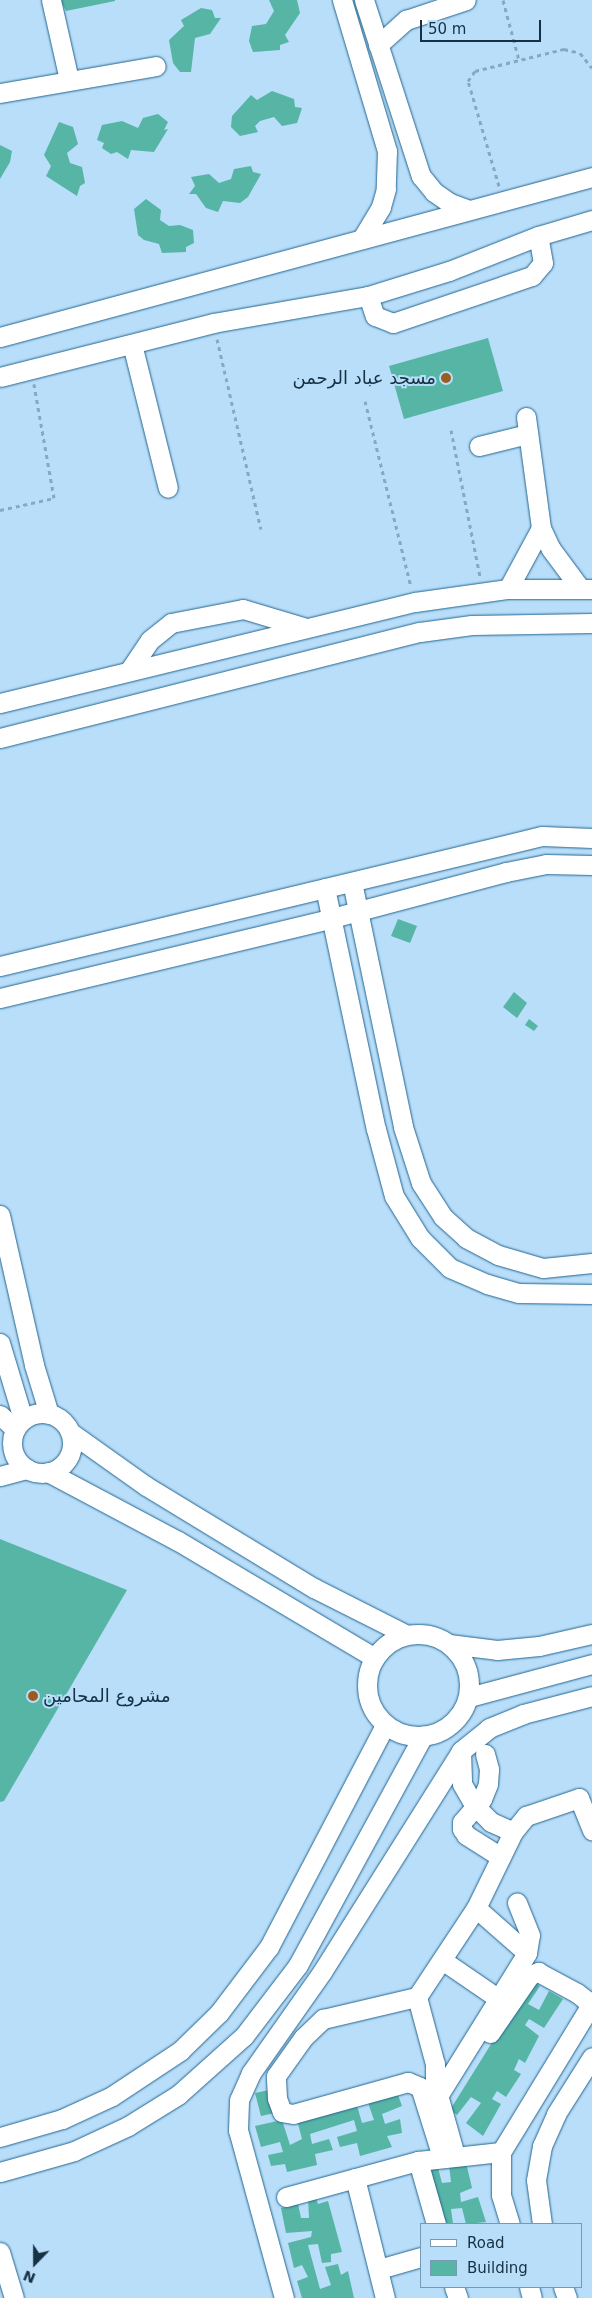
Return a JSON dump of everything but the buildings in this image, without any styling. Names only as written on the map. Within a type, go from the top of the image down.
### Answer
[{"type":"street","points":[[51,0],[69,80]]},
{"type":"street","points":[[342,0],[387,151],[388,170],[384,198],[362,239]]},
{"type":"street","points":[[364,0],[421,176],[434,192],[450,203],[470,210]]},
{"type":"street","points":[[378,45],[406,20],[466,0]]},
{"type":"street","points":[[0,93],[156,66]]},
{"type":"street","points":[[0,337],[592,177]]},
{"type":"street","points":[[0,377],[213,323],[368,296],[448,271],[538,236],[592,220]]},
{"type":"street","points":[[368,296],[376,316],[393,323],[532,276],[543,262],[538,236]]},
{"type":"street","points":[[132,344],[168,488]]},
{"type":"street","points":[[478,446],[527,426],[541,528],[560,563],[586,588]]},
{"type":"street","points":[[508,589],[541,528]]},
{"type":"street","points":[[0,703],[343,617],[415,602],[508,589],[586,588]]},
{"type":"street","points":[[129,671],[150,640],[172,623],[243,609],[303,627]]},
{"type":"street","points":[[343,617],[350,648]]},
{"type":"street","points":[[0,738],[350,648],[472,625],[592,622]]},
{"type":"street","points":[[0,966],[542,836],[592,838]]},
{"type":"street","points":[[0,998],[546,864],[592,865]]},
{"type":"street","points":[[352,882],[356,910],[403,1127],[421,1183],[443,1217],[466,1238],[498,1255],[544,1268],[592,1262]]},
{"type":"street","points":[[325,888],[376,1129],[394,1196],[420,1238],[450,1268],[487,1284],[518,1293],[592,1294]]},
{"type":"street","points":[[0,1215],[34,1365],[49,1414]]},
{"type":"street","points":[[0,1343],[13,1429],[14,1453],[27,1469]]},
{"type":"street","points":[[13,1429],[40,1413],[58,1418],[70,1432],[146,1486],[314,1588],[407,1635]]},
{"type":"street","points":[[0,1415],[13,1429]]},
{"type":"street","points":[[48,1472],[58,1469],[71,1453],[70,1432]]},
{"type":"street","points":[[0,1476],[27,1469],[48,1472],[178,1541],[374,1658]]},
{"type":"street","points":[[449,1644],[467,1667],[469,1697],[463,1712],[452,1724],[423,1736],[403,1734],[385,1725],[369,1700],[369,1672],[374,1658],[388,1644],[407,1635],[429,1635],[449,1644],[497,1650],[539,1646],[592,1634]]},
{"type":"street","points":[[469,1697],[592,1664]]},
{"type":"street","points":[[284,2298],[238,2130],[239,2100],[258,2061],[327,1964],[461,1751],[489,1728],[523,1714],[592,1696]]},
{"type":"street","points":[[0,2137],[62,2119],[112,2096],[180,2051],[219,2013],[269,1947],[385,1725]]},
{"type":"street","points":[[0,2172],[74,2151],[128,2126],[194,2083],[244,2036],[298,1965],[423,1736]]},
{"type":"street","points":[[461,1751],[462,1784],[474,1805],[491,1822],[513,1832]]},
{"type":"street","points":[[485,1754],[489,1769],[488,1784],[482,1799],[474,1805],[462,1822],[462,1829],[466,1835],[501,1857]]},
{"type":"street","points":[[448,2156],[420,2086],[408,2082],[293,2114],[282,2112],[276,2098],[276,2076],[303,2038],[323,2019],[417,1998],[476,1908],[513,1832],[526,1816],[586,1796],[592,1830]]},
{"type":"street","points":[[438,2096],[527,1953],[530,1935],[517,1902]]},
{"type":"street","points":[[476,1908],[527,1953]]},
{"type":"street","points":[[442,1960],[498,1999]]},
{"type":"street","points":[[490,2033],[530,1976],[538,1972],[577,1993],[590,2005],[501,2152],[502,2195],[510,2223]]},
{"type":"street","points":[[417,1998],[435,2064],[438,2096],[448,2156]]},
{"type":"street","points":[[542,2223],[536,2180],[542,2146],[556,2114],[592,2057]]},
{"type":"street","points":[[286,2197],[414,2162],[448,2156],[501,2152]]},
{"type":"street","points":[[414,2162],[427,2223]]},
{"type":"street","points":[[414,2162],[436,2223]]},
{"type":"street","points":[[355,2178],[385,2298]]},
{"type":"street","points":[[0,2252],[14,2298]]},
{"type":"street","points":[[379,2269],[420,2257]]},
{"type":"path","points":[[503,0],[519,60]]},
{"type":"path","points":[[504,201],[468,81],[475,72],[564,49],[580,53],[592,68]]},
{"type":"path","points":[[213,323],[261,529]]},
{"type":"path","points":[[0,510],[54,498],[31,369]]},
{"type":"path","points":[[364,401],[415,602]]},
{"type":"path","points":[[451,430],[478,556],[482,592]]},
{"type":"place","name":"مسجد عباد الرحمن","points":[[446,378]]},
{"type":"place","name":"مشروع المحامين","points":[[33,1696]]}]
